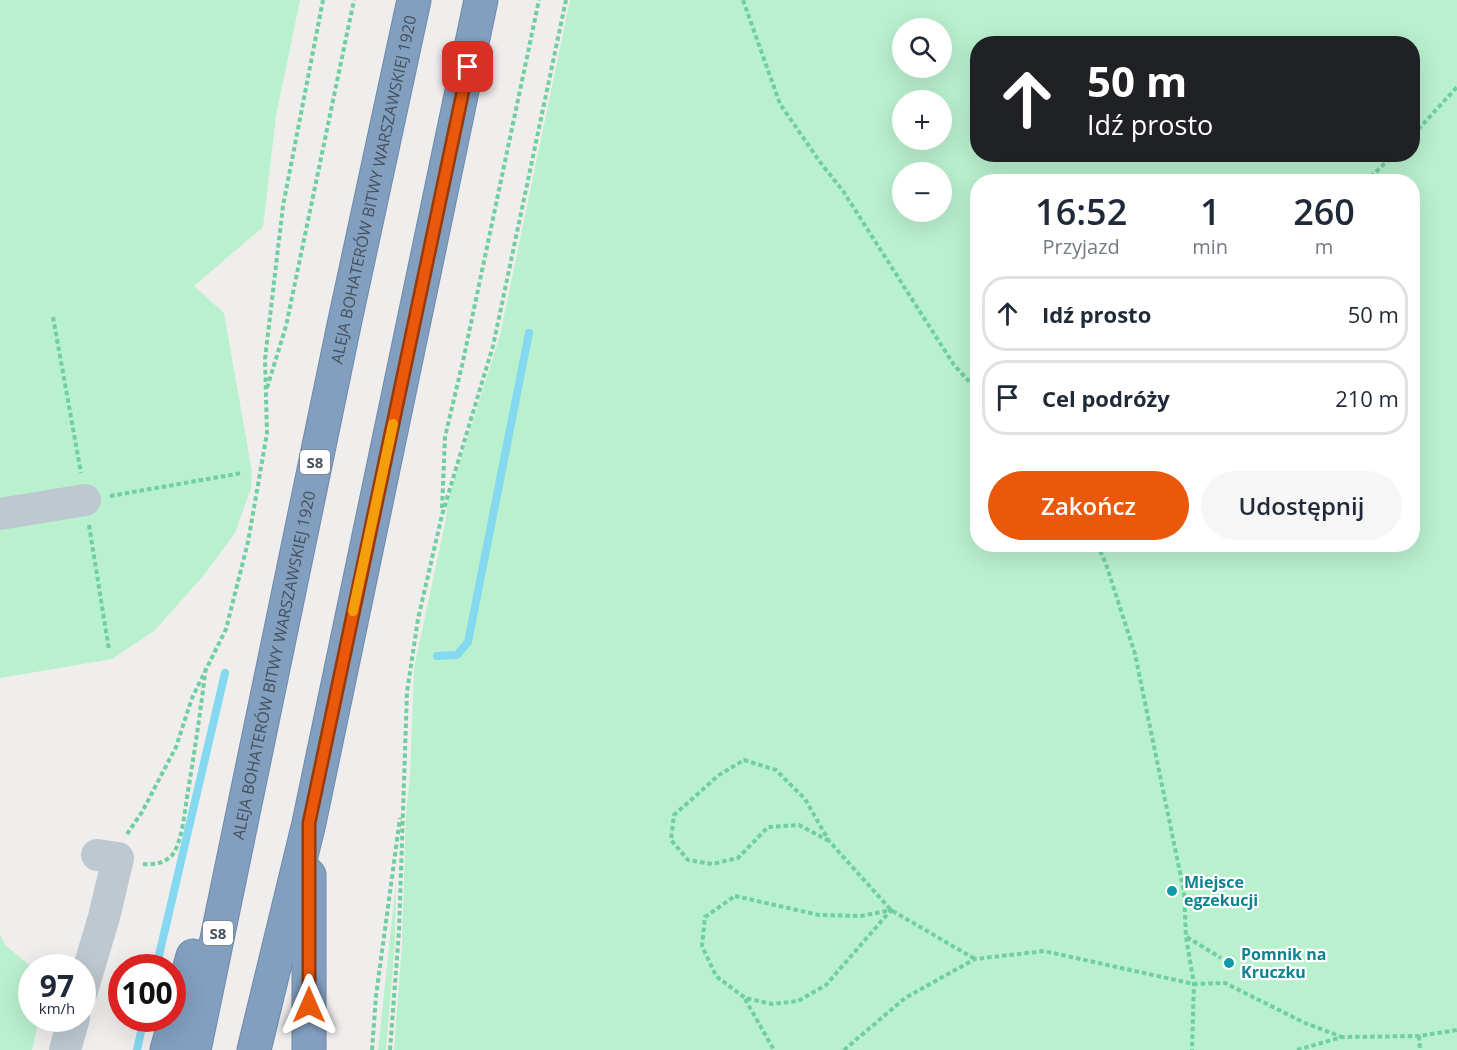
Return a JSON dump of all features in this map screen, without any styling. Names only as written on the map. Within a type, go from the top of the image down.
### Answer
[{"type":"highway","name":"ALEJA BOHATERÓW BITWY WARSZAWSKIEJ 1920","points":[[194,1050],[414,0]]},
{"type":"highway","points":[[254,1050],[309,823],[481,0]]},
{"type":"highway","points":[[167,1050],[201,924],[242,816]]},
{"type":"highway","points":[[309,823],[309,1050]]},
{"type":"lane","points":[[0,514],[86,500]]},
{"type":"lane","points":[[93,954],[104,917],[107,857]]},
{"type":"lane","points":[[65,1050],[70,1032]]},
{"type":"path","points":[[206,666],[184,815],[172,855],[161,863],[146,865],[107,857],[141,812],[176,747],[192,698],[206,666],[226,629],[248,542],[267,433],[265,359],[283,206],[323,0]]},
{"type":"path","points":[[265,392],[286,326],[354,0]]},
{"type":"path","points":[[442,515],[445,437],[466,349],[539,0]]},
{"type":"path","points":[[390,1050],[399,931],[407,692],[418,619],[442,515],[493,346],[566,0]]},
{"type":"path","points":[[743,0],[780,104],[843,191],[954,365],[970,383]]},
{"type":"path","points":[[1420,127],[1457,87]]},
{"type":"path","points":[[1374,174],[1386,162]]},
{"type":"path","points":[[86,500],[242,473]]},
{"type":"path","points":[[1101,552],[1135,654],[1184,892],[1186,937],[1194,984],[1192,1050]]},
{"type":"path","points":[[829,841],[799,825],[768,827],[738,858],[712,864],[688,860],[671,840],[674,815],[719,775],[744,760],[776,770],[805,799],[829,841],[891,910],[975,959]]},
{"type":"path","points":[[372,1050],[376,996],[403,796]]},
{"type":"path","points":[[774,1050],[745,998],[716,976],[702,946],[705,917],[735,896],[819,915],[861,916],[891,910]]},
{"type":"path","points":[[745,998],[772,1004],[798,1001],[826,985],[891,910]]},
{"type":"path","points":[[1186,937],[1221,958]]},
{"type":"path","points":[[843,1050],[905,998],[975,959],[1044,951],[1194,984],[1224,983],[1305,1023],[1342,1037]]},
{"type":"path","points":[[1297,1050],[1342,1037],[1419,1036],[1457,1029]]},
{"type":"path","points":[[1419,1036],[1420,1050]]},
{"type":"green space","points":[[0,0],[300,0],[276,116],[263,227],[194,286],[224,313],[252,472],[251,488],[235,533],[204,575],[154,631],[112,659],[0,678]]},
{"type":"green space","points":[[570,0],[1457,0],[1457,1050],[394,1050],[402,944],[414,668],[446,519],[447,503],[500,335]]},
{"type":"green space","points":[[396,881],[395,942],[386,1050],[378,1050]]},
{"type":"green space","points":[[0,934],[5,945],[18,956],[18,1032],[36,1032],[32,1050],[0,1050]]},
{"type":"waterway","points":[[437,656],[457,655],[468,642],[529,333]]},
{"type":"waterway","points":[[159,954],[225,673]]},
{"type":"waterway","points":[[137,1050],[141,1032]]},
{"type":"slow traffic","points":[[353,611],[393,424]]},
{"type":"place","name":"Miejsce egzekucji","points":[[1172,891]]},
{"type":"place","name":"Pomnik na Kruczku","points":[[1229,963]]},
{"type":"route","points":[[309,1005],[309,823],[468,67]]}]
